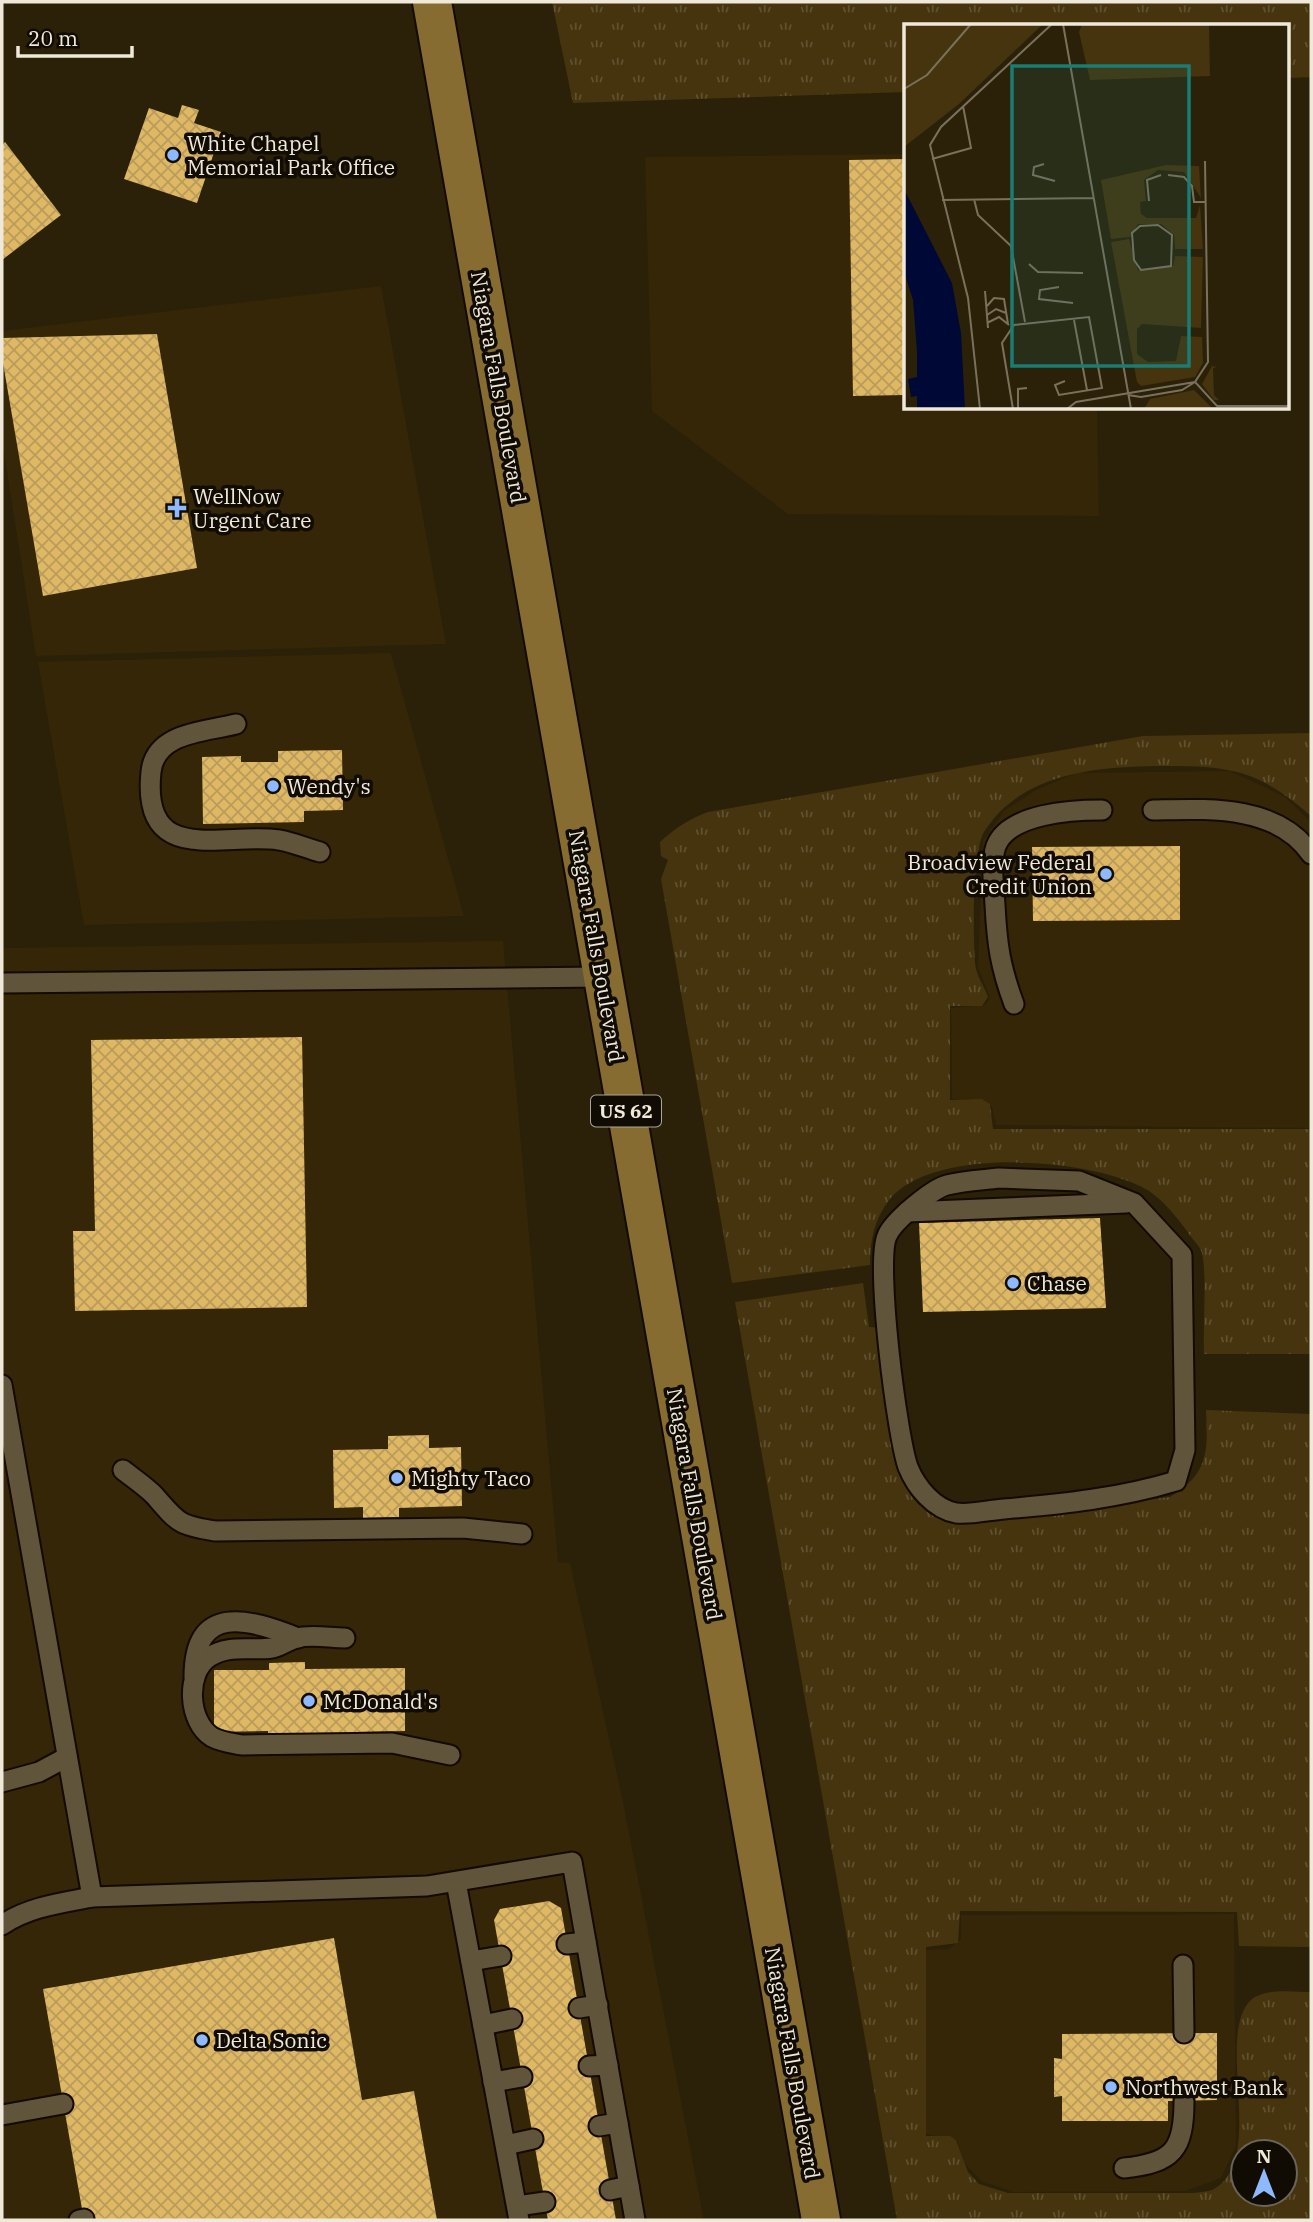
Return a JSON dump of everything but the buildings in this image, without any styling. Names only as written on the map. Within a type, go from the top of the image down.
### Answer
[{"type":"main road","name":"Niagara Falls Boulevard","points":[[432,2],[821,2220]]},
{"type":"lane","points":[[236,724],[168,741],[159,750],[151,774],[153,810],[174,836],[192,842],[278,840],[320,852]]},
{"type":"lane","points":[[1014,1004],[998,961],[993,860],[997,843],[1012,827],[1035,817],[1079,810],[1102,810]]},
{"type":"lane","points":[[1153,810],[1231,811],[1273,822],[1305,845],[1311,854]]},
{"type":"lane","points":[[2,983],[603,976]]},
{"type":"lane","points":[[999,1178],[1079,1181],[1134,1203],[1182,1255],[1185,1450],[1176,1481],[1134,1494],[956,1513],[936,1504],[920,1490],[909,1468],[899,1437],[882,1266],[887,1235],[906,1212],[944,1186],[999,1178]]},
{"type":"lane","points":[[906,1212],[1134,1203]]},
{"type":"lane","points":[[2,1385],[92,1897]]},
{"type":"lane","points":[[123,1470],[153,1495],[169,1517],[189,1527],[215,1531],[463,1528],[522,1534]]},
{"type":"lane","points":[[345,1637],[298,1637],[270,1627],[222,1623],[207,1630],[197,1641],[194,1679],[199,1724],[210,1736],[223,1742],[392,1743],[450,1755]]},
{"type":"lane","points":[[194,1679],[199,1665],[221,1651],[273,1648],[298,1637]]},
{"type":"lane","points":[[2,1782],[39,1772],[67,1757]]},
{"type":"lane","points":[[2,1925],[14,1916],[50,1905],[92,1897],[426,1886],[572,1862],[577,1943],[598,2065],[620,2188],[635,2220]]},
{"type":"lane","points":[[456,1882],[518,2213],[545,2202]]},
{"type":"lane","points":[[471,1961],[501,1956]]},
{"type":"lane","points":[[1183,1965],[1184,2033]]},
{"type":"lane","points":[[483,2025],[512,2019]]},
{"type":"lane","points":[[494,2082],[522,2077]]},
{"type":"lane","points":[[1124,2168],[1164,2159],[1177,2148],[1184,2129],[1184,2101]]},
{"type":"lane","points":[[2,2115],[64,2104]]},
{"type":"lane","points":[[506,2145],[533,2139]]},
{"type":"shaded area","points":[[904,154],[904,410],[1097,410],[1099,516],[788,514],[652,411],[645,157]]},
{"type":"shaded area","points":[[381,286],[446,644],[36,656],[2,440],[2,331]]},
{"type":"shaded area","points":[[391,653],[464,916],[84,925],[38,662]]},
{"type":"shaded area","points":[[1230,771],[1285,797],[1311,822],[1311,1128],[996,1125],[992,1107],[984,1100],[952,1099],[951,1008],[985,1005],[990,998],[978,967],[983,841],[1004,811],[1036,790],[1076,773]]},
{"type":"shaded area","points":[[503,941],[558,1562],[570,1563],[622,1797],[704,2220],[2,2220],[2,948]]},
{"type":"shaded area","points":[[1234,1914],[1236,2138],[1229,2138],[1229,2161],[1221,2178],[1185,2191],[1014,2192],[981,2181],[965,2164],[957,2140],[925,2134],[926,1950],[949,1949],[961,1939],[961,1915]]},
{"type":"green space","points":[[552,2],[1311,2],[1311,77],[1288,78],[1288,24],[904,24],[904,92],[573,103]]},
{"type":"green space","points":[[1311,733],[1311,816],[1280,792],[1253,777],[1222,769],[1177,766],[1108,769],[1060,778],[1017,797],[999,813],[984,832],[980,842],[975,875],[975,963],[988,997],[982,1006],[950,1006],[950,1100],[982,1099],[990,1104],[993,1129],[1311,1129],[1311,1354],[1204,1354],[1205,1288],[1202,1253],[1178,1219],[1161,1200],[1142,1187],[1085,1169],[1049,1164],[1011,1162],[939,1171],[910,1183],[889,1200],[874,1231],[870,1265],[732,1283],[661,879],[668,860],[661,856],[660,842],[682,824],[708,812],[1143,736]]},
{"type":"green space","points":[[863,1283],[869,1327],[884,1328],[895,1442],[905,1484],[921,1507],[954,1523],[1170,1497],[1183,1488],[1199,1470],[1206,1449],[1206,1410],[1311,1414],[1311,1947],[1239,1946],[1237,1912],[960,1911],[958,1943],[926,1947],[926,2136],[950,2136],[956,2140],[968,2172],[979,2184],[1008,2193],[1193,2193],[1214,2189],[1229,2174],[1229,2208],[1299,2208],[1299,2138],[1238,2138],[1237,2043],[1240,2020],[1249,2002],[1255,1997],[1270,1992],[1311,1992],[1311,2220],[897,2220],[735,1302]]},
{"type":"place","name":"White Chapel Memorial Park Office","points":[[173,155]]},
{"type":"place","name":"WellNow Urgent Care","points":[[177,508]]},
{"type":"place","name":"Wendy's","points":[[273,786]]},
{"type":"place","name":"Broadview Federal Credit Union","points":[[1106,874]]},
{"type":"place","name":"Chase","points":[[1013,1283]]},
{"type":"place","name":"Mighty Taco","points":[[397,1478]]},
{"type":"place","name":"McDonald's","points":[[309,1701]]},
{"type":"place","name":"Delta Sonic","points":[[202,2040]]},
{"type":"place","name":"Northwest Bank","points":[[1111,2087]]}]
